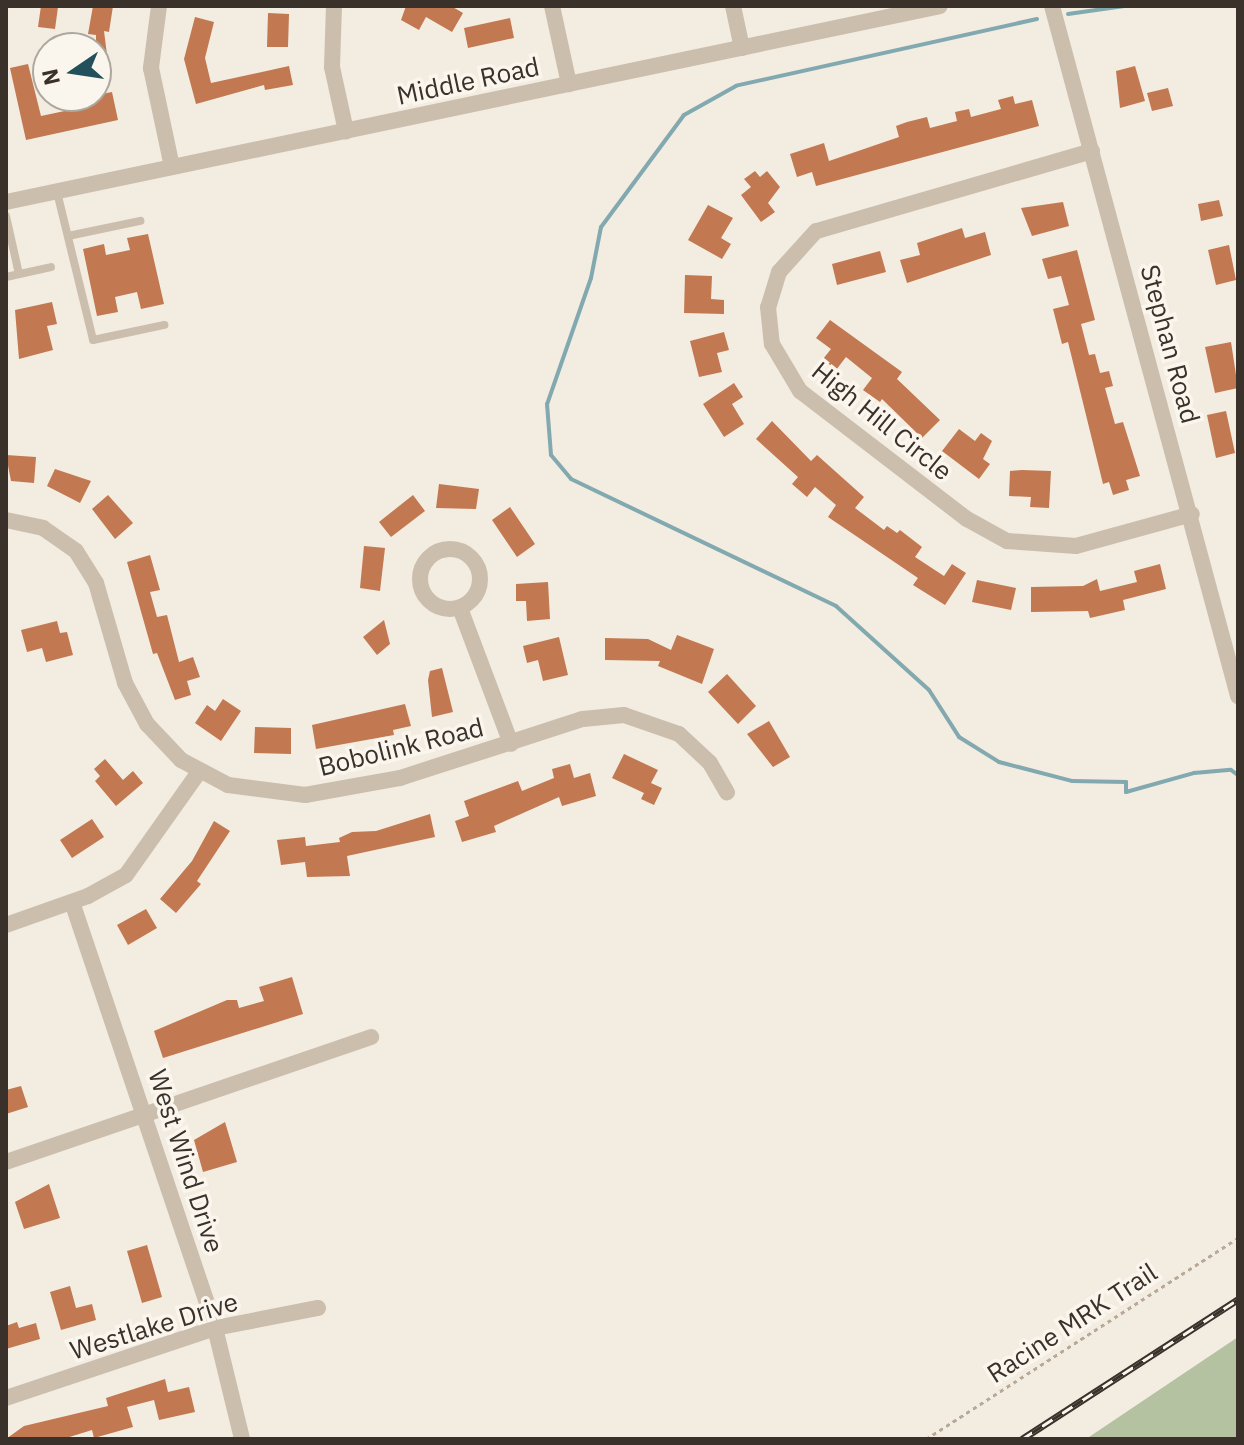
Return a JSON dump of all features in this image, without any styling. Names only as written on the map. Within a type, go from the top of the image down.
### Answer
[{"type":"street","points":[[159,6],[151,68],[172,167]]},
{"type":"street","points":[[334,6],[332,67],[346,131]]},
{"type":"street","points":[[552,6],[569,84]]},
{"type":"street","points":[[733,6],[742,48]]},
{"type":"street","name":"Middle Road","points":[[6,202],[940,6]]},
{"type":"street","name":"Stephan Road","points":[[1052,6],[1234,663],[1238,696]]},
{"type":"street","name":"High Hill Circle","points":[[1092,151],[816,231],[779,272],[768,307],[772,344],[800,391],[967,519],[1007,541],[1076,546],[1192,514]]},
{"type":"street","name":"Bobolink Road","points":[[6,520],[43,528],[81,558],[96,583],[136,706],[163,743],[199,772],[252,792],[305,795],[400,778],[603,715],[644,718],[695,746],[727,792]]},
{"type":"street","points":[[460,608],[511,744]]},
{"type":"street","points":[[6,925],[72,902],[126,875],[199,772]]},
{"type":"street","name":"West Wind Drive","points":[[72,902],[146,1112],[215,1328],[242,1439]]},
{"type":"street","points":[[6,1162],[371,1037]]},
{"type":"street","name":"Westlake Drive","points":[[6,1398],[215,1328],[318,1308]]},
{"type":"lane","points":[[57,191],[93,340],[164,325]]},
{"type":"lane","points":[[6,216],[19,274]]},
{"type":"lane","points":[[68,236],[140,221]]},
{"type":"lane","points":[[6,277],[51,267]]},
{"type":"path","name":"Racine MRK Trail","points":[[926,1439],[1238,1238]]},
{"type":"green space","points":[[1238,1337],[1238,1439],[1086,1439]]},
{"type":"building","points":[[41,6],[58,7],[55,29],[38,27]]},
{"type":"building","points":[[93,6],[113,6],[109,32],[88,32]]},
{"type":"building","points":[[406,6],[451,6],[463,13],[452,32],[426,17],[419,30],[401,20]]},
{"type":"building","points":[[268,13],[289,14],[288,47],[267,47]]},
{"type":"building","points":[[195,17],[214,22],[205,58],[211,83],[289,66],[293,85],[265,90],[264,85],[196,104],[184,59]]},
{"type":"building","points":[[510,18],[514,38],[468,48],[464,28]]},
{"type":"building","points":[[28,64],[32,80],[32,112],[40,112],[41,116],[60,112],[112,112],[112,92],[118,120],[26,140],[10,68]]},
{"type":"building","points":[[1135,66],[1145,101],[1120,108],[1116,71]]},
{"type":"building","points":[[1168,88],[1173,106],[1152,111],[1147,93]]},
{"type":"building","points":[[1013,96],[1015,104],[1032,100],[1039,126],[816,186],[812,172],[797,177],[790,154],[824,143],[829,161],[899,137],[896,126],[907,122],[927,117],[930,128],[957,121],[955,112],[969,109],[971,117],[1001,109],[998,100]]},
{"type":"building","points":[[755,171],[760,177],[767,171],[780,187],[768,203],[775,212],[761,222],[741,195],[751,187],[744,179]]},
{"type":"building","points":[[1219,200],[1223,216],[1201,221],[1198,204]]},
{"type":"building","points":[[1063,202],[1069,226],[1032,236],[1021,208]]},
{"type":"building","points":[[708,205],[733,218],[721,238],[731,244],[722,259],[688,240]]},
{"type":"building","points":[[962,228],[965,238],[985,232],[991,255],[907,283],[900,260],[920,255],[917,243]]},
{"type":"building","points":[[148,234],[164,304],[141,309],[137,292],[115,297],[118,312],[97,316],[83,249],[104,244],[106,255],[130,250],[127,238]]},
{"type":"building","points":[[1229,245],[1236,280],[1216,285],[1208,250]]},
{"type":"building","points":[[1077,250],[1095,320],[1081,324],[1089,355],[1095,354],[1100,373],[1109,371],[1113,386],[1105,388],[1115,424],[1123,422],[1140,476],[1126,480],[1129,490],[1113,495],[1109,482],[1103,484],[1068,342],[1062,344],[1053,309],[1069,305],[1061,276],[1048,279],[1042,259]]},
{"type":"building","points":[[880,251],[886,272],[837,285],[832,264]]},
{"type":"building","points":[[685,275],[712,276],[711,299],[724,300],[724,314],[684,313]]},
{"type":"building","points":[[52,302],[57,324],[47,326],[53,350],[19,359],[15,310]]},
{"type":"building","points":[[830,320],[902,372],[897,379],[940,420],[922,438],[882,399],[880,402],[863,390],[872,378],[846,357],[836,370],[823,359],[831,349],[816,338]]},
{"type":"building","points":[[724,332],[729,350],[717,353],[722,372],[699,377],[690,341]]},
{"type":"building","points":[[1231,342],[1238,388],[1215,393],[1205,347]]},
{"type":"building","points":[[734,383],[743,397],[732,404],[744,424],[724,437],[703,404]]},
{"type":"building","points":[[1226,411],[1235,453],[1216,458],[1207,415]]},
{"type":"building","points":[[772,421],[811,461],[817,455],[864,497],[855,508],[884,530],[887,526],[897,533],[900,530],[922,547],[915,557],[944,576],[952,564],[966,573],[945,605],[913,585],[918,578],[828,517],[836,505],[815,487],[807,497],[792,484],[798,477],[756,439]]},
{"type":"building","points":[[959,429],[975,441],[981,433],[992,441],[983,459],[990,464],[979,479],[942,451]]},
{"type":"building","points":[[6,455],[36,457],[34,483],[11,481]]},
{"type":"building","points":[[55,469],[91,481],[80,503],[47,486]]},
{"type":"building","points":[[1010,471],[1051,471],[1049,508],[1030,507],[1031,497],[1009,496]]},
{"type":"building","points":[[439,484],[479,489],[476,509],[436,508]]},
{"type":"building","points":[[108,495],[133,523],[115,539],[92,509]]},
{"type":"building","points":[[413,495],[425,511],[391,537],[379,522]]},
{"type":"building","points":[[510,507],[535,544],[517,557],[492,520]]},
{"type":"building","points":[[364,546],[385,548],[380,591],[360,588]]},
{"type":"building","points":[[150,555],[160,590],[150,592],[157,617],[167,615],[179,662],[193,657],[200,677],[187,681],[191,695],[175,700],[157,653],[153,654],[127,562]]},
{"type":"building","points":[[1160,564],[1166,589],[1123,600],[1125,610],[1090,618],[1088,611],[1031,612],[1031,587],[1083,586],[1097,579],[1100,591],[1137,582],[1134,571]]},
{"type":"building","points":[[977,580],[1016,588],[1011,610],[972,602]]},
{"type":"building","points":[[548,582],[550,619],[527,621],[526,601],[516,601],[516,584]]},
{"type":"building","points":[[384,620],[390,644],[377,655],[363,637]]},
{"type":"building","points":[[57,621],[60,633],[67,632],[73,655],[46,662],[42,648],[27,652],[21,630]]},
{"type":"building","points":[[677,635],[714,649],[702,684],[658,666],[660,661],[605,660],[605,638],[648,639],[671,650]]},
{"type":"building","points":[[559,637],[568,675],[543,681],[538,660],[527,663],[523,646]]},
{"type":"building","points":[[442,668],[453,712],[432,717],[428,680],[430,671]]},
{"type":"building","points":[[727,674],[756,706],[738,724],[708,692]]},
{"type":"building","points":[[223,699],[241,711],[221,741],[195,723],[207,705],[215,711]]},
{"type":"building","points":[[405,704],[411,726],[393,730],[394,735],[316,749],[312,725]]},
{"type":"building","points":[[769,721],[790,757],[773,767],[747,734]]},
{"type":"building","points":[[255,727],[291,728],[291,754],[254,753]]},
{"type":"building","points":[[624,754],[658,770],[651,783],[662,788],[654,805],[641,799],[644,793],[612,778]]},
{"type":"building","points":[[105,759],[123,780],[133,771],[143,783],[116,806],[95,781],[100,776],[94,769]]},
{"type":"building","points":[[570,764],[574,778],[590,773],[596,796],[562,806],[559,797],[494,826],[496,832],[462,842],[455,821],[469,816],[464,801],[518,781],[522,791],[554,778],[552,769]]},
{"type":"building","points":[[430,814],[435,837],[347,856],[350,876],[307,877],[305,862],[281,865],[277,840],[305,837],[306,846],[340,842],[339,838],[352,832],[376,831]]},
{"type":"building","points":[[92,819],[104,837],[72,858],[60,840]]},
{"type":"building","points":[[214,821],[230,831],[197,881],[201,884],[176,913],[160,899],[192,861]]},
{"type":"building","points":[[146,909],[157,928],[128,945],[117,925]]},
{"type":"building","points":[[292,977],[303,1014],[163,1058],[154,1031],[227,1000],[237,1000],[239,1008],[264,1001],[259,987]]},
{"type":"building","points":[[21,1086],[28,1107],[6,1114],[6,1090]]},
{"type":"building","points":[[225,1122],[237,1162],[203,1172],[194,1140]]},
{"type":"building","points":[[49,1184],[60,1218],[24,1229],[15,1202]]},
{"type":"building","points":[[147,1245],[162,1297],[142,1303],[127,1251]]},
{"type":"building","points":[[70,1286],[76,1308],[92,1304],[96,1320],[61,1330],[50,1292]]},
{"type":"building","points":[[17,1322],[19,1328],[36,1323],[40,1339],[6,1349],[6,1326]]},
{"type":"building","points":[[165,1379],[168,1392],[189,1387],[195,1412],[159,1420],[154,1400],[127,1407],[133,1427],[94,1438],[92,1430],[63,1439],[6,1439],[24,1426],[108,1406],[106,1398]]},
{"type":"waterway","points":[[1068,14],[1124,6]]},
{"type":"waterway","points":[[1037,19],[736,86],[684,115],[601,227],[591,278],[547,404],[551,455],[571,479],[836,606],[929,690],[959,737],[999,762],[1072,781],[1126,782],[1126,792],[1194,773],[1231,770],[1238,775]]},
{"type":"railway","points":[[1022,1439],[1238,1299]]}]
